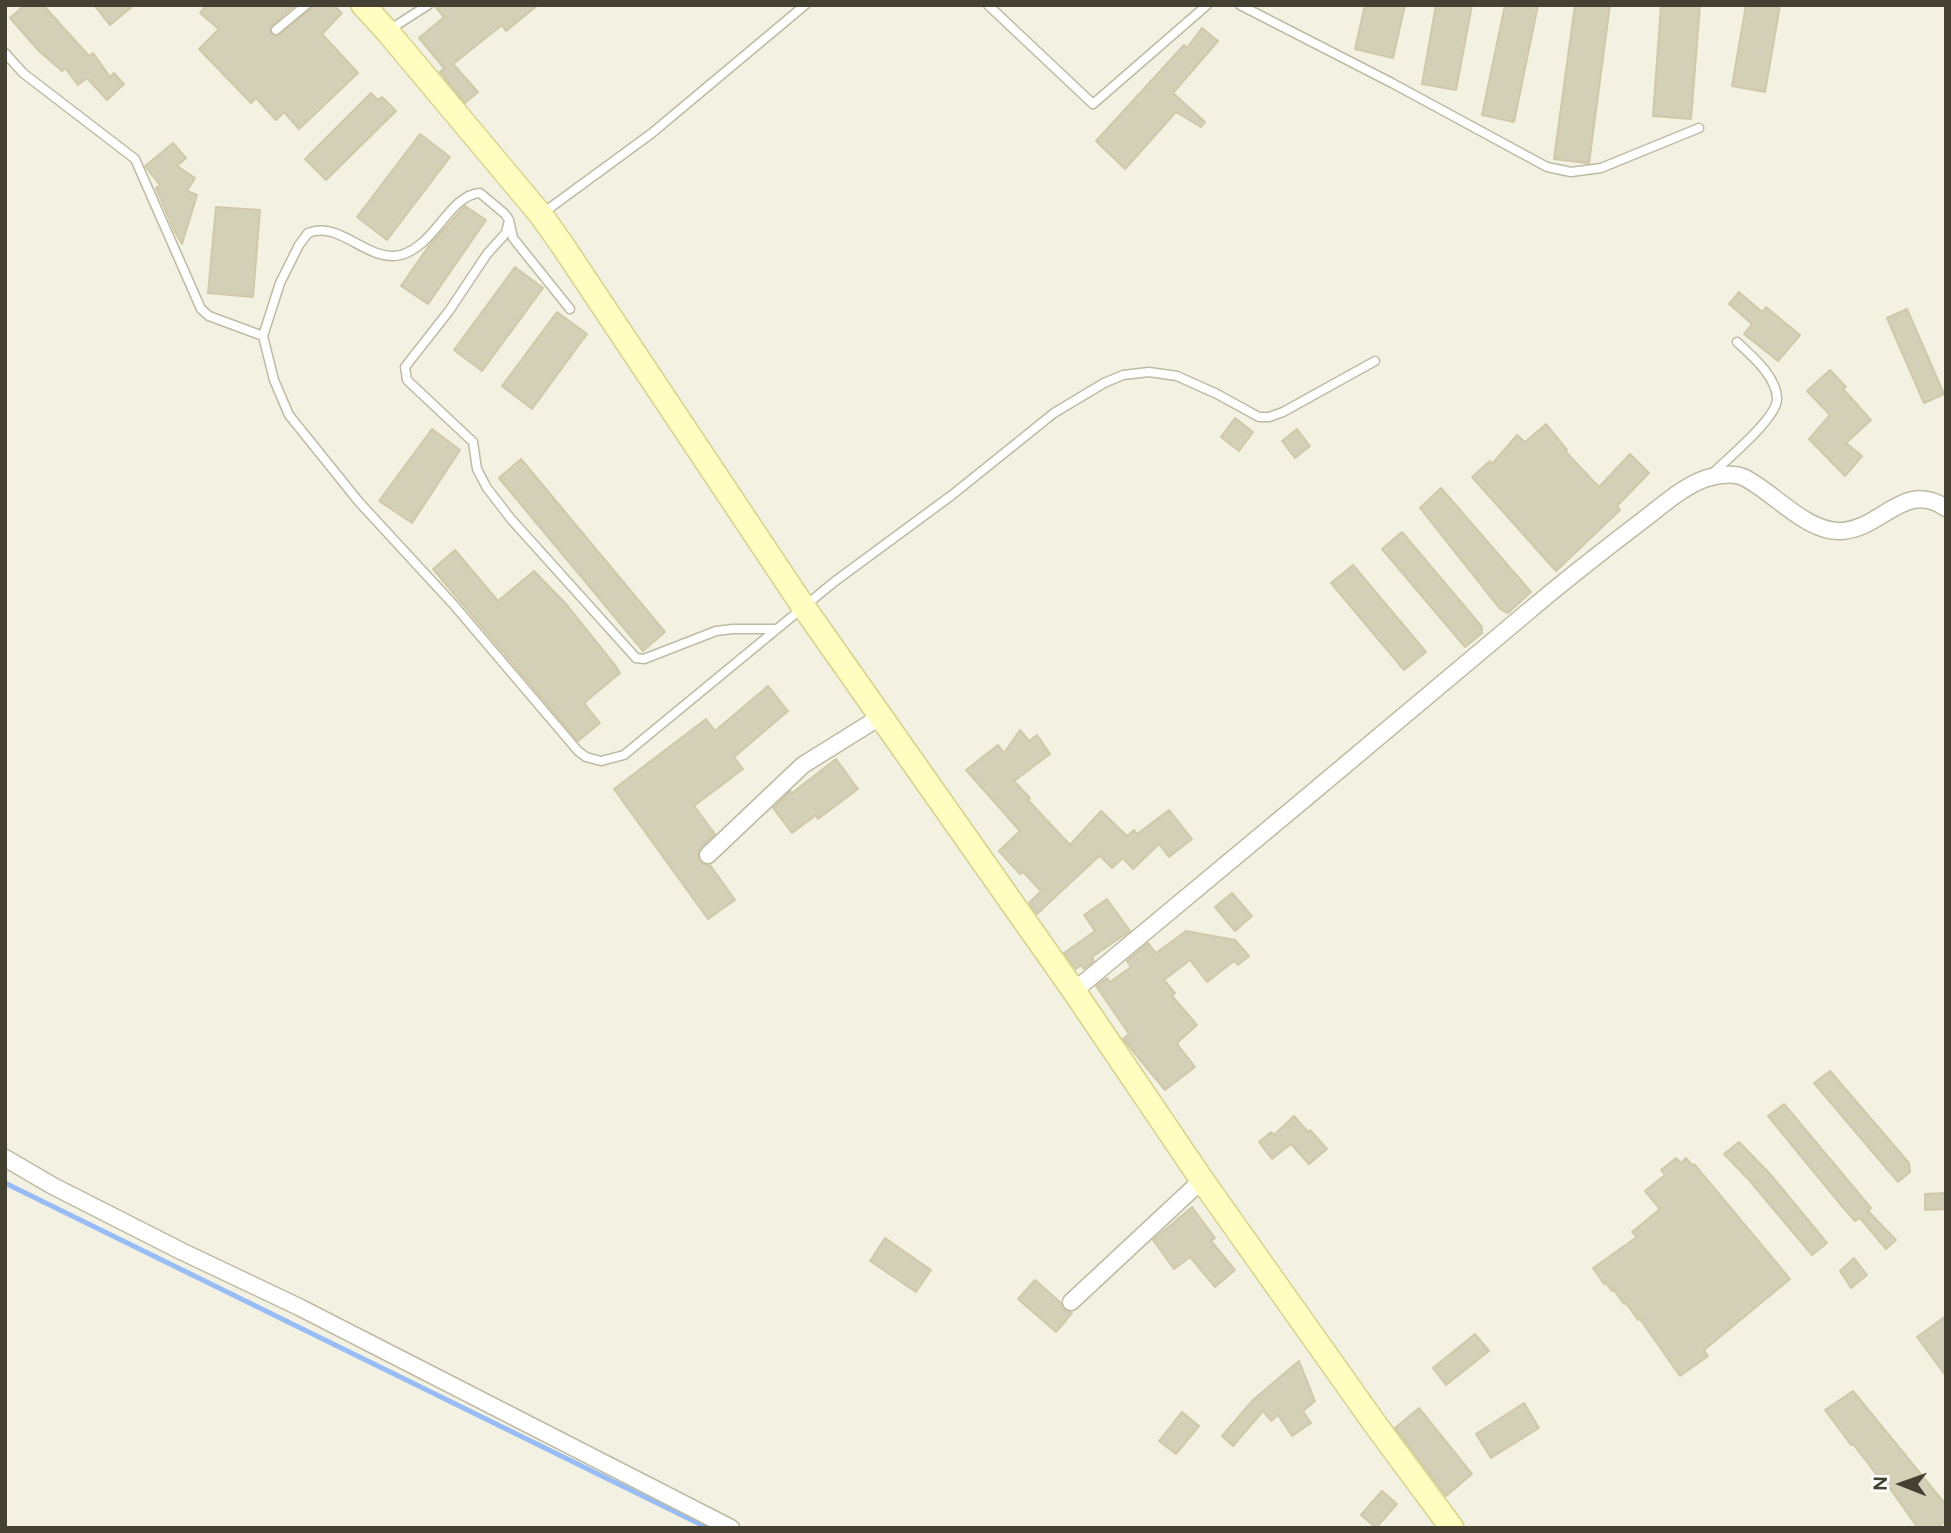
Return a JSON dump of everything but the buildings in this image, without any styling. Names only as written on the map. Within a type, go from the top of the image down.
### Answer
[{"type":"street","points":[[363,5],[541,215],[880,717],[1074,990],[1202,1180],[1452,1528]]},
{"type":"street","points":[[1074,990],[1592,558],[1662,506],[1708,478],[1742,476],[1806,519],[1836,531],[1850,530],[1867,524],[1911,500],[1933,500],[1946,508]]},
{"type":"street","points":[[708,855],[803,765],[880,717]]},
{"type":"street","points":[[5,1158],[53,1186],[299,1307],[731,1528]]},
{"type":"street","points":[[1071,1302],[1202,1180]]},
{"type":"lane","points":[[276,30],[306,5]]},
{"type":"lane","points":[[387,31],[428,5]]},
{"type":"lane","points":[[541,215],[652,134],[805,5]]},
{"type":"lane","points":[[988,5],[1093,104],[1207,5]]},
{"type":"lane","points":[[1240,5],[1547,167],[1572,172],[1601,168],[1699,128]]},
{"type":"lane","points":[[5,53],[23,73],[135,159],[201,309],[209,316],[263,336]]},
{"type":"lane","points":[[570,309],[513,237],[509,220],[492,201],[480,194],[471,194],[458,201],[447,218],[419,245],[410,252],[397,256],[372,252],[328,231],[308,233],[299,245],[280,284],[263,336],[281,400],[308,440],[359,502],[453,604],[563,735],[586,757],[601,761],[624,755],[654,733],[803,606],[1055,414],[1104,383],[1123,375],[1149,372],[1177,376],[1259,416],[1269,417],[1283,412],[1375,361]]},
{"type":"lane","points":[[509,220],[506,233],[487,254],[449,311],[405,367],[407,380],[473,442],[477,469],[487,488],[511,519],[636,658],[644,659],[716,631],[775,629]]},
{"type":"lane","points":[[1708,478],[1768,419],[1776,406],[1777,398],[1773,386],[1762,367],[1737,342]]},
{"type":"waterway","points":[[5,1183],[708,1528]]}]
